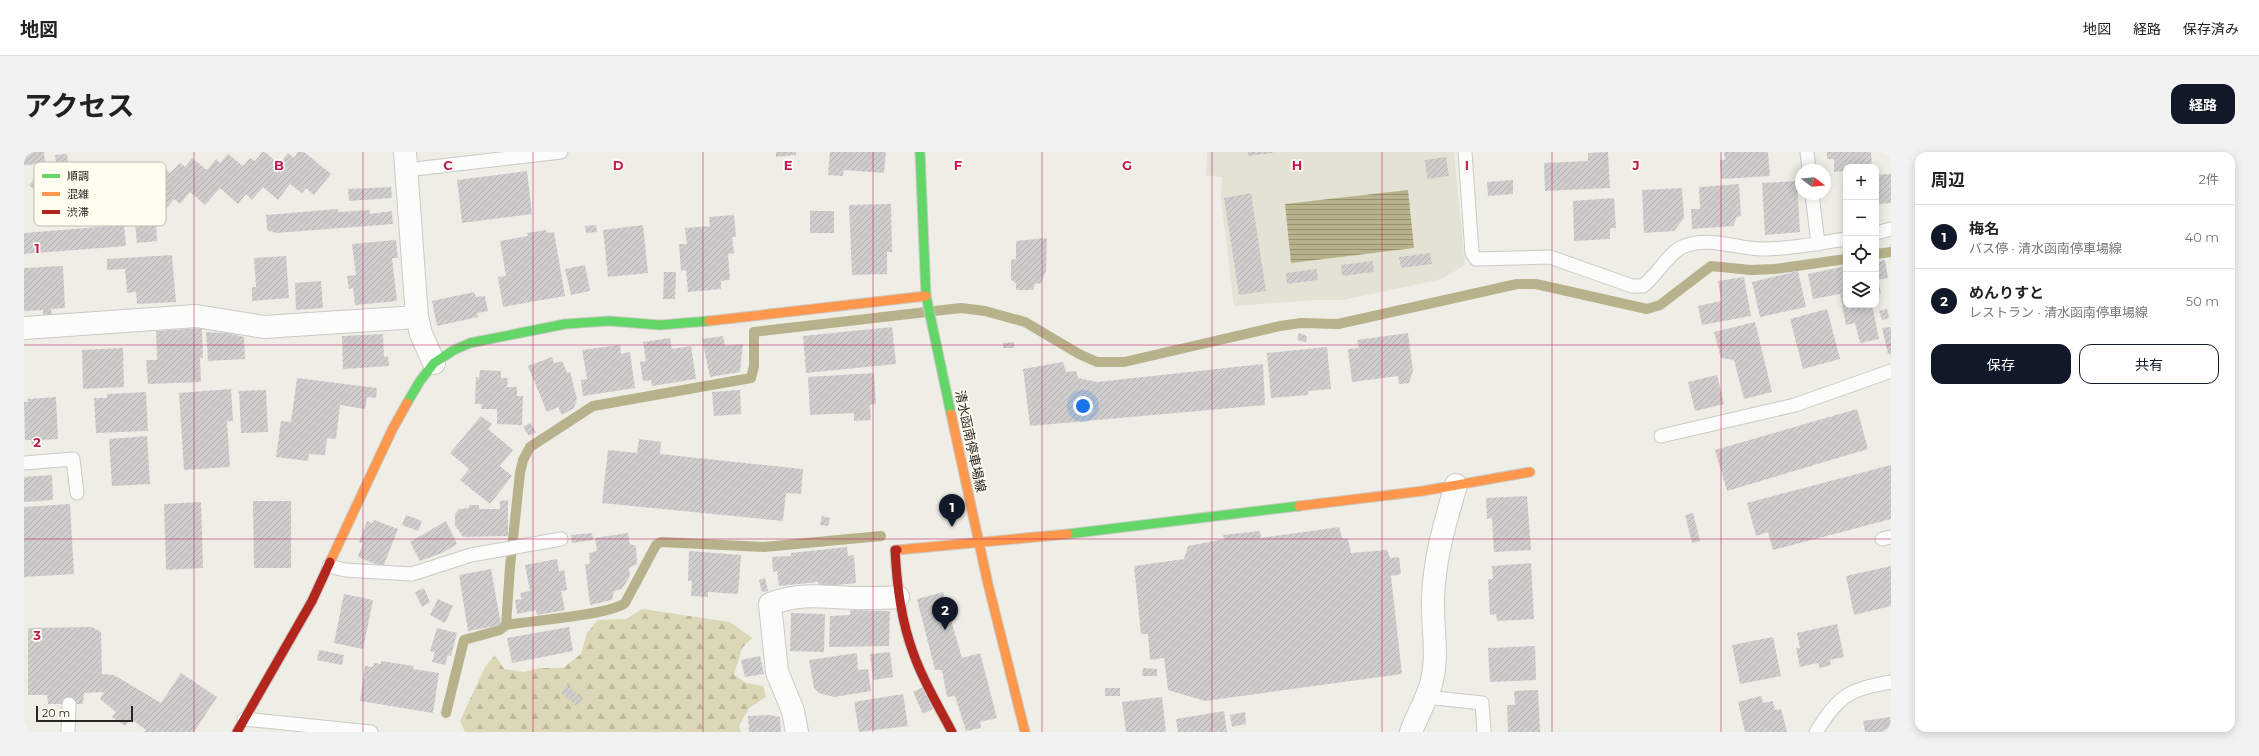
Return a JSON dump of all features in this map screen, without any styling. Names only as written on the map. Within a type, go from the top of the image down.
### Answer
[{"type":"street","name":"清水函南停車場線","points":[[920,152],[926,296],[979,543],[1025,732]]},
{"type":"street","points":[[405,161],[418,317],[421,334],[434,363]]},
{"type":"street","points":[[237,732],[312,601],[392,430],[420,381],[434,363],[454,350],[470,343],[564,324],[609,321],[660,325],[926,296]]},
{"type":"street","points":[[24,328],[196,316],[264,327],[418,317]]},
{"type":"street","points":[[952,732],[914,656],[898,597],[895,550],[1043,537],[1423,491],[1530,472]]},
{"type":"street","points":[[1411,732],[1426,697],[1435,662],[1433,600],[1435,572],[1440,541],[1456,485]]},
{"type":"street","points":[[797,732],[793,711],[777,672],[770,604],[788,597],[809,594],[861,598],[898,597]]},
{"type":"lane","points":[[405,161],[561,152]]},
{"type":"lane","points":[[1465,152],[1472,253],[1476,259],[1550,257],[1632,286],[1643,286],[1680,248],[1692,243],[1706,240],[1762,249],[1818,244],[1843,240]]},
{"type":"lane","points":[[1807,152],[1808,164]]},
{"type":"lane","points":[[1813,200],[1818,244]]},
{"type":"lane","points":[[1879,232],[1891,228]]},
{"type":"lane","points":[[1661,436],[1795,405],[1891,371]]},
{"type":"lane","points":[[24,463],[73,459],[77,493]]},
{"type":"lane","points":[[329,566],[345,570],[412,574],[456,558],[561,539]]},
{"type":"lane","points":[[1816,732],[1834,705],[1851,692],[1891,682]]},
{"type":"lane","points":[[1426,697],[1482,703],[1484,732]]},
{"type":"lane","points":[[68,732],[69,704]]},
{"type":"lane","points":[[244,719],[371,732]]},
{"type":"shaded area","points":[[1207,152],[1454,152],[1465,265],[1442,279],[1343,300],[1314,300],[1234,306],[1221,198],[1222,177],[1206,175]]},
{"type":"shaded area","points":[[1408,190],[1414,248],[1291,263],[1285,204]]},
{"type":"green space","points":[[642,609],[730,622],[752,638],[742,648],[734,675],[746,683],[763,686],[766,697],[749,708],[739,726],[741,732],[465,732],[460,721],[485,667],[495,655],[504,669],[524,672],[539,668],[563,668],[581,654],[587,633],[598,620],[626,619]]},
{"type":"building","points":[[24,152],[44,152],[45,162],[34,162],[34,165],[24,165]]},
{"type":"building","points":[[262,152],[265,152],[279,164],[288,153],[294,158],[298,152],[304,152],[331,174],[314,195],[306,188],[302,193],[290,184],[278,200],[263,187],[252,200],[246,194],[238,204],[220,188],[205,205],[190,192],[180,204],[174,199],[166,209],[166,170],[170,173],[180,163],[185,167],[192,158],[207,170],[216,159],[220,163],[228,154],[243,166],[250,158],[255,161]]},
{"type":"building","points":[[776,152],[796,152],[796,155],[776,157]]},
{"type":"building","points":[[830,152],[886,152],[884,173],[844,170],[843,176],[828,175]]},
{"type":"building","points":[[1248,152],[1273,152],[1273,153],[1248,156]]},
{"type":"building","points":[[1608,152],[1610,188],[1545,191],[1544,163],[1588,161],[1588,153]]},
{"type":"building","points":[[1724,152],[1768,152],[1770,176],[1721,179],[1720,160],[1725,160]]},
{"type":"building","points":[[1827,152],[1871,152],[1872,164],[1843,164],[1843,171],[1834,172],[1834,159],[1827,159]]},
{"type":"building","points":[[67,154],[68,162],[56,162],[55,155]]},
{"type":"building","points":[[1446,157],[1449,176],[1427,179],[1425,160]]},
{"type":"building","points":[[527,171],[532,214],[462,223],[457,180]]},
{"type":"building","points":[[1891,174],[1891,203],[1879,204],[1879,175]]},
{"type":"building","points":[[34,179],[34,189],[29,185]]},
{"type":"building","points":[[1513,180],[1513,194],[1488,196],[1487,182]]},
{"type":"building","points":[[1795,181],[1795,200],[1798,200],[1800,232],[1765,235],[1762,183]]},
{"type":"building","points":[[1739,184],[1741,216],[1737,217],[1733,226],[1692,229],[1691,209],[1700,209],[1699,187]]},
{"type":"building","points":[[391,187],[392,198],[349,201],[348,189]]},
{"type":"building","points":[[1682,188],[1684,218],[1674,231],[1644,233],[1642,190]]},
{"type":"building","points":[[1251,193],[1266,291],[1239,295],[1224,198]]},
{"type":"building","points":[[1614,198],[1616,228],[1610,228],[1610,239],[1574,241],[1573,201]]},
{"type":"building","points":[[891,204],[892,252],[887,252],[887,274],[852,275],[849,205]]},
{"type":"building","points":[[338,209],[338,212],[370,210],[370,214],[392,211],[393,224],[276,233],[267,230],[266,215]]},
{"type":"building","points":[[810,211],[834,211],[834,233],[810,233]]},
{"type":"building","points":[[734,215],[736,237],[732,237],[734,253],[728,254],[730,280],[721,281],[721,289],[688,292],[686,270],[681,271],[679,244],[687,244],[685,228],[710,226],[709,217]]},
{"type":"building","points":[[596,225],[597,232],[586,233],[585,226]]},
{"type":"building","points":[[643,225],[648,273],[608,277],[603,230]]},
{"type":"building","points":[[124,226],[126,246],[24,254],[24,233]]},
{"type":"building","points":[[135,226],[156,226],[157,241],[137,243]]},
{"type":"building","points":[[546,230],[547,233],[554,232],[565,296],[503,307],[498,277],[506,276],[500,241],[528,236],[527,233]]},
{"type":"building","points":[[1047,238],[1046,271],[1041,283],[1035,284],[1033,290],[1016,290],[1016,283],[1011,280],[1011,260],[1016,259],[1016,241]]},
{"type":"building","points":[[396,240],[398,258],[392,258],[397,301],[355,305],[353,288],[349,289],[347,276],[356,275],[352,244]]},
{"type":"building","points":[[1430,253],[1432,264],[1401,268],[1399,257]]},
{"type":"building","points":[[172,255],[176,302],[137,304],[136,292],[127,293],[125,269],[107,270],[107,259]]},
{"type":"building","points":[[286,256],[289,298],[252,301],[252,287],[256,287],[254,258]]},
{"type":"building","points":[[1885,260],[1888,278],[1879,280],[1879,261]]},
{"type":"building","points":[[1373,261],[1374,272],[1342,276],[1341,265]]},
{"type":"building","points":[[585,265],[590,291],[571,295],[565,269]]},
{"type":"building","points":[[63,266],[65,308],[51,309],[52,314],[43,315],[43,310],[24,311],[24,268]]},
{"type":"building","points":[[1843,267],[1843,308],[1873,308],[1879,339],[1860,343],[1855,323],[1846,325],[1840,294],[1813,299],[1808,274]]},
{"type":"building","points":[[1317,269],[1318,280],[1287,284],[1286,273]]},
{"type":"building","points":[[1798,271],[1806,307],[1760,317],[1752,282]]},
{"type":"building","points":[[664,272],[676,272],[675,299],[663,299]]},
{"type":"building","points":[[1744,277],[1751,316],[1702,325],[1698,306],[1721,301],[1718,281]]},
{"type":"building","points":[[321,281],[323,308],[296,310],[295,283]]},
{"type":"building","points":[[474,292],[476,297],[485,296],[488,311],[477,313],[478,317],[437,326],[432,301]]},
{"type":"building","points":[[1827,309],[1840,359],[1803,369],[1790,319]]},
{"type":"building","points":[[1887,309],[1889,318],[1882,320],[1879,311]]},
{"type":"building","points":[[1755,322],[1772,392],[1744,399],[1734,360],[1721,358],[1714,332]]},
{"type":"building","points":[[892,327],[896,364],[806,373],[803,336]]},
{"type":"building","points":[[1891,327],[1891,354],[1888,354],[1882,328]]},
{"type":"building","points":[[202,328],[203,358],[200,358],[201,382],[148,384],[146,360],[157,360],[156,331]]},
{"type":"building","points":[[206,332],[227,333],[244,337],[245,359],[208,361]]},
{"type":"building","points":[[1299,333],[1307,336],[1306,342],[1297,340]]},
{"type":"building","points":[[1408,333],[1413,371],[1409,383],[1399,384],[1398,376],[1352,382],[1348,349],[1359,348],[1357,340]]},
{"type":"building","points":[[383,334],[384,357],[388,356],[389,366],[343,369],[342,336]]},
{"type":"building","points":[[723,336],[725,346],[743,344],[740,372],[710,377],[702,339]]},
{"type":"building","points":[[670,338],[672,349],[691,346],[696,379],[652,386],[651,380],[643,381],[640,362],[646,361],[643,342]]},
{"type":"building","points":[[1014,342],[1014,348],[1003,348],[1003,343]]},
{"type":"building","points":[[620,345],[621,354],[630,352],[635,388],[583,396],[581,380],[587,379],[582,350]]},
{"type":"building","points":[[1327,347],[1331,389],[1308,391],[1308,395],[1271,398],[1267,353]]},
{"type":"building","points":[[123,348],[124,387],[83,389],[82,350]]},
{"type":"building","points":[[552,357],[554,363],[562,361],[567,373],[570,372],[577,399],[574,408],[562,415],[558,407],[547,412],[528,366]]},
{"type":"building","points":[[1063,362],[1066,372],[1076,371],[1078,378],[1097,382],[1263,364],[1265,405],[1030,426],[1023,369]]},
{"type":"building","points":[[480,370],[501,371],[501,378],[508,378],[507,387],[517,387],[517,396],[523,396],[522,425],[497,424],[497,409],[481,409],[482,404],[475,404],[476,377],[479,378]]},
{"type":"building","points":[[874,373],[876,404],[870,405],[871,420],[854,421],[854,413],[810,415],[808,377]]},
{"type":"building","points":[[1717,375],[1724,404],[1695,411],[1688,382]]},
{"type":"building","points":[[297,378],[377,388],[376,398],[367,397],[365,409],[340,405],[336,439],[327,438],[325,455],[309,454],[308,461],[276,457],[281,421],[291,422]]},
{"type":"building","points":[[231,389],[233,421],[227,421],[230,467],[184,470],[179,393]]},
{"type":"building","points":[[266,390],[268,432],[241,433],[239,391]]},
{"type":"building","points":[[740,390],[741,414],[714,416],[712,392]]},
{"type":"building","points":[[146,392],[148,431],[96,433],[94,398],[107,398],[107,394]]},
{"type":"building","points":[[56,397],[58,439],[40,440],[40,446],[32,446],[31,440],[25,440],[24,402],[28,402],[28,399]]},
{"type":"building","points":[[1857,409],[1868,449],[1727,491],[1715,450]]},
{"type":"building","points":[[481,416],[492,424],[488,429],[513,450],[500,466],[512,476],[490,504],[460,480],[469,469],[450,453]]},
{"type":"building","points":[[530,423],[536,432],[529,436],[523,427]]},
{"type":"building","points":[[147,436],[150,484],[112,486],[109,439]]},
{"type":"building","points":[[639,439],[661,442],[660,454],[803,469],[801,494],[786,493],[783,521],[602,503],[608,450],[637,453]]},
{"type":"building","points":[[1891,465],[1891,519],[1773,550],[1768,532],[1756,536],[1747,503]]},
{"type":"building","points":[[52,475],[53,500],[24,502],[24,477]]},
{"type":"building","points":[[1527,496],[1531,550],[1494,552],[1492,518],[1487,519],[1486,498]]},
{"type":"building","points":[[508,500],[508,536],[463,537],[455,525],[455,514],[459,509],[469,508],[469,505],[479,505],[479,509],[500,509],[500,501]]},
{"type":"building","points":[[253,501],[291,501],[291,568],[254,568]]},
{"type":"building","points":[[201,502],[203,568],[166,570],[164,504]]},
{"type":"building","points":[[70,504],[74,574],[24,577],[24,507]]},
{"type":"building","points":[[1693,513],[1700,541],[1692,543],[1685,515]]},
{"type":"building","points":[[406,515],[422,521],[418,531],[402,525]]},
{"type":"building","points":[[822,516],[830,518],[828,526],[820,525]]},
{"type":"building","points":[[374,520],[398,529],[383,567],[358,557],[363,543],[359,542],[367,521],[373,523]]},
{"type":"building","points":[[446,521],[457,544],[442,553],[420,561],[410,542]]},
{"type":"building","points":[[1339,527],[1342,538],[1348,539],[1351,553],[1387,550],[1390,558],[1399,557],[1401,574],[1391,576],[1402,674],[1205,701],[1168,690],[1164,658],[1150,660],[1148,634],[1141,634],[1134,566],[1184,559],[1188,546],[1224,539],[1223,535],[1260,531],[1261,538]]},
{"type":"building","points":[[592,533],[593,540],[572,543],[571,535]]},
{"type":"building","points":[[628,533],[630,544],[636,546],[637,564],[629,568],[630,576],[622,589],[614,591],[612,600],[590,605],[585,564],[590,564],[589,553],[597,551],[595,538]]},
{"type":"building","points":[[847,547],[848,556],[854,555],[856,583],[818,587],[818,582],[779,586],[777,571],[773,572],[772,557],[791,556],[791,553]]},
{"type":"building","points":[[689,551],[741,555],[738,594],[708,592],[708,597],[691,596],[692,581],[688,581]]},
{"type":"building","points":[[557,559],[559,571],[564,570],[567,590],[561,591],[565,610],[537,615],[536,610],[517,614],[515,600],[522,599],[520,593],[530,591],[525,565]]},
{"type":"building","points":[[1531,563],[1534,619],[1497,621],[1496,614],[1490,615],[1488,579],[1493,579],[1492,566]]},
{"type":"building","points":[[1891,566],[1891,606],[1854,615],[1846,576]]},
{"type":"building","points":[[491,569],[501,625],[468,631],[459,575]]},
{"type":"building","points":[[765,578],[768,591],[762,592],[759,580]]},
{"type":"building","points":[[424,588],[430,602],[422,607],[415,592]]},
{"type":"building","points":[[943,592],[962,658],[980,653],[997,718],[980,722],[981,728],[966,731],[955,696],[947,697],[942,670],[935,670],[917,599]]},
{"type":"building","points":[[344,594],[373,600],[363,649],[334,643]]},
{"type":"building","points":[[438,599],[453,606],[445,623],[430,615]]},
{"type":"building","points":[[850,610],[890,611],[889,646],[829,647],[830,616],[850,615]]},
{"type":"building","points":[[791,613],[825,614],[824,652],[790,651]]},
{"type":"building","points":[[1837,624],[1844,657],[1830,660],[1831,665],[1820,668],[1818,663],[1800,667],[1796,648],[1800,648],[1797,633]]},
{"type":"building","points":[[92,627],[101,632],[102,674],[114,675],[161,703],[181,673],[217,697],[194,732],[144,732],[146,730],[131,719],[125,726],[112,717],[116,712],[100,699],[104,692],[84,693],[83,704],[48,704],[47,695],[28,695],[28,628]]},
{"type":"building","points":[[569,627],[573,651],[512,663],[507,638]]},
{"type":"building","points":[[437,628],[457,633],[451,656],[448,655],[445,665],[432,662],[435,652],[430,651]]},
{"type":"building","points":[[1773,637],[1781,676],[1740,684],[1732,645]]},
{"type":"building","points":[[1535,646],[1536,680],[1490,682],[1488,648]]},
{"type":"building","points":[[319,650],[344,655],[342,665],[317,660]]},
{"type":"building","points":[[890,652],[893,677],[873,680],[870,654]]},
{"type":"building","points":[[857,653],[858,670],[868,669],[871,691],[834,697],[819,693],[814,688],[809,660]]},
{"type":"building","points":[[760,656],[764,674],[745,677],[741,660]]},
{"type":"building","points":[[381,661],[414,666],[413,669],[439,673],[433,713],[360,701],[365,666],[373,667],[374,663],[381,664]]},
{"type":"building","points":[[1143,668],[1157,669],[1157,676],[1142,676]]},
{"type":"building","points":[[567,685],[583,699],[577,706],[561,693]]},
{"type":"building","points":[[923,687],[933,709],[923,714],[913,692]]},
{"type":"building","points":[[1105,688],[1120,688],[1120,696],[1105,696]]},
{"type":"building","points":[[1538,690],[1540,732],[1508,732],[1507,705],[1515,705],[1514,691]]},
{"type":"building","points":[[903,694],[908,726],[859,732],[854,702]]},
{"type":"building","points":[[1761,696],[1763,703],[1773,701],[1775,710],[1781,709],[1787,732],[1745,732],[1738,702]]},
{"type":"building","points":[[1162,697],[1166,732],[1126,732],[1122,702]]},
{"type":"building","points":[[1224,711],[1227,732],[1178,732],[1176,719]]},
{"type":"building","points":[[1245,712],[1246,724],[1232,727],[1230,715]]},
{"type":"building","points":[[771,715],[780,717],[781,732],[749,732],[748,716]]},
{"type":"building","points":[[1890,717],[1891,732],[1865,732],[1863,721]]},
{"type":"waterway","points":[[1879,254],[1891,252]]},
{"type":"waterway","points":[[446,713],[464,640],[500,630],[506,625],[510,567],[520,473],[523,460],[530,447],[593,406],[751,378],[754,366],[754,332],[961,308],[985,311],[1025,322],[1079,354],[1097,362],[1124,362],[1280,326],[1301,323],[1338,324],[1517,284],[1536,284],[1647,309],[1660,305],[1711,266],[1751,270],[1775,269],[1843,259]]},
{"type":"waterway","points":[[506,625],[587,614],[617,607],[625,603],[656,545],[661,542],[764,547],[881,536]]},
{"type":"traffic: fast","points":[[920,152],[926,296],[951,414]]},
{"type":"traffic: fast","points":[[407,403],[420,381],[434,363],[454,350],[470,343],[565,324],[609,321],[660,325],[709,321]]},
{"type":"traffic: fast","points":[[1068,534],[1299,506]]},
{"type":"traffic: slow","points":[[709,321],[926,296]]},
{"type":"traffic: slow","points":[[330,562],[392,430],[407,403]]},
{"type":"traffic: slow","points":[[951,414],[988,584],[1025,732]]},
{"type":"traffic: slow","points":[[1299,506],[1423,491],[1530,472]]},
{"type":"traffic: slow","points":[[897,550],[1068,534]]},
{"type":"traffic: jam","points":[[897,550],[895,550],[898,590],[906,629],[922,674],[952,732]]},
{"type":"traffic: jam","points":[[237,732],[312,601],[330,562]]},
{"type":"place","name":"梅名","points":[[952,527]]},
{"type":"place","name":"めんりすと","points":[[945,630]]}]
